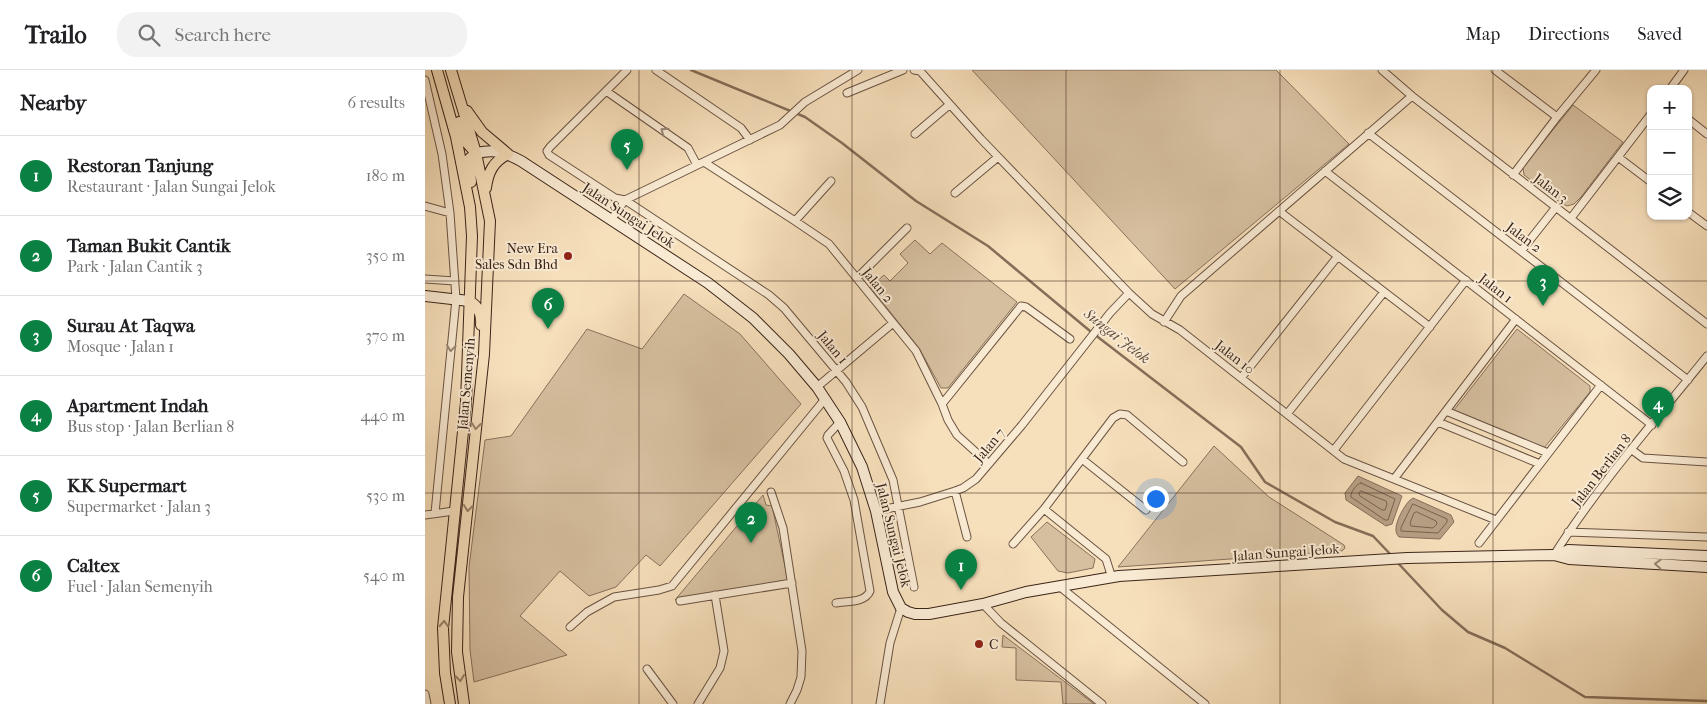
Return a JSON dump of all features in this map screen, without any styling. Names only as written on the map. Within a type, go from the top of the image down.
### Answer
[{"type":"main road","name":"Jalan Semenyih","points":[[451,70],[476,152],[490,220],[483,354],[458,597],[457,652],[464,704]]},
{"type":"main road","name":"Jalan Semenyih","points":[[438,74],[456,136],[470,207],[473,236],[465,402],[443,628],[445,673],[450,704]]},
{"type":"main road","points":[[438,74],[447,89],[465,142],[476,152],[469,159],[473,198],[470,207]]},
{"type":"main road","points":[[461,102],[482,132],[508,154],[493,165],[488,176],[486,196]]},
{"type":"main road","points":[[483,354],[479,310],[476,305],[469,301],[479,293],[487,275]]},
{"type":"street","points":[[627,70],[606,91],[687,148],[701,164]]},
{"type":"street","points":[[656,70],[741,128],[750,140]]},
{"type":"street","points":[[611,220],[625,200],[780,125],[805,102],[858,70]]},
{"type":"street","points":[[847,93],[903,70]]},
{"type":"street","name":"Jalan 10","points":[[914,70],[919,71],[998,157],[1129,293],[1152,314],[1180,330],[1345,459],[1496,520]]},
{"type":"street","name":"Jalan 3","points":[[1382,70],[1412,96],[1513,175],[1707,324]]},
{"type":"street","points":[[1495,70],[1557,117]]},
{"type":"street","points":[[1513,175],[1596,70]]},
{"type":"street","points":[[1673,85],[1684,70]]},
{"type":"street","points":[[425,80],[442,154],[450,213],[456,299],[435,513]]},
{"type":"street","name":"Jalan 1","points":[[606,91],[547,151],[549,155],[615,198],[625,200],[769,295],[784,308],[846,382],[865,414],[893,480],[913,588]]},
{"type":"street","points":[[1164,322],[1181,296],[1412,96]]},
{"type":"street","points":[[915,134],[949,105]]},
{"type":"street","points":[[1571,218],[1647,119]]},
{"type":"street","points":[[1692,122],[1707,134]]},
{"type":"street","name":"Jalan 2","points":[[1368,133],[1688,380]]},
{"type":"street","name":"Jalan Sungai Jelok","points":[[476,152],[491,150],[508,154],[535,170],[708,283],[753,318],[789,354],[817,387],[840,422],[862,467],[876,511],[893,592],[901,608],[915,614],[929,614],[983,604],[1026,592],[1112,578],[1373,560],[1557,555],[1569,559],[1707,567]]},
{"type":"street","points":[[955,193],[998,157]]},
{"type":"street","points":[[1618,157],[1647,179]]},
{"type":"street","name":"Jalan 2","points":[[701,164],[829,244],[916,351],[943,404],[948,420],[957,435],[989,464]]},
{"type":"street","name":"Jalan 1","points":[[1325,171],[1651,425]]},
{"type":"street","points":[[795,221],[831,181]]},
{"type":"street","points":[[425,206],[450,213]]},
{"type":"street","points":[[1522,250],[1556,207]]},
{"type":"street","points":[[1279,211],[1429,327]]},
{"type":"street","points":[[1692,215],[1707,226]]},
{"type":"street","points":[[857,278],[907,228]]},
{"type":"street","points":[[1241,378],[1338,256]]},
{"type":"street","points":[[425,279],[455,281]]},
{"type":"street","points":[[1334,450],[1466,280]]},
{"type":"street","points":[[1287,414],[1384,292]]},
{"type":"street","name":"Jalan 7","points":[[876,511],[899,507],[955,491],[977,479],[1110,313],[1129,293]]},
{"type":"street","points":[[425,296],[469,301]]},
{"type":"street","points":[[943,404],[1021,306],[1027,307],[1070,339]]},
{"type":"street","points":[[1394,479],[1516,319]]},
{"type":"street","points":[[817,387],[893,323]]},
{"type":"street","name":"Jalan Berlian 8","points":[[1557,555],[1569,532],[1707,356]]},
{"type":"street","points":[[1479,542],[1601,385]]},
{"type":"street","points":[[570,627],[587,612],[614,597],[659,590],[672,586],[825,399]]},
{"type":"street","points":[[1446,410],[1548,453]]},
{"type":"street","points":[[1013,544],[1045,509],[1113,418],[1120,414],[1127,416],[1183,462]]},
{"type":"street","points":[[836,603],[864,599],[870,591],[854,500],[844,471],[827,438],[840,422]]},
{"type":"street","points":[[1437,422],[1540,464]]},
{"type":"street","points":[[1632,450],[1643,458],[1707,462]]},
{"type":"street","points":[[1082,459],[1146,510]]},
{"type":"street","points":[[955,491],[967,537]]},
{"type":"street","points":[[771,492],[783,528],[802,651],[801,677],[791,704]]},
{"type":"street","points":[[1045,509],[1106,558],[1112,578]]},
{"type":"street","points":[[425,515],[454,511]]},
{"type":"street","points":[[1569,532],[1707,537]]},
{"type":"street","name":"Jalan Sungai Jelok","points":[[1557,555],[1569,550],[1707,556]]},
{"type":"street","points":[[680,601],[792,583]]},
{"type":"street","points":[[1059,586],[1205,704]]},
{"type":"street","points":[[698,704],[720,668],[724,651],[715,595]]},
{"type":"street","points":[[983,604],[1001,623],[1102,704]]},
{"type":"street","points":[[880,704],[890,643],[901,608]]},
{"type":"street","points":[[647,669],[673,704]]},
{"type":"street","points":[[425,694],[427,704]]},
{"type":"shaded area","points":[[972,70],[1276,70],[1349,144],[1175,289]]},
{"type":"shaded area","points":[[1573,105],[1623,142],[1581,197],[1574,204],[1567,206],[1524,175],[1523,167]]},
{"type":"shaded area","points":[[915,240],[930,254],[942,243],[1017,302],[948,388],[941,388],[919,348],[870,287],[884,275],[890,281],[908,263],[900,254]]},
{"type":"shaded area","points":[[684,294],[740,334],[801,404],[660,566],[646,555],[616,587],[589,596],[560,571],[520,616],[567,655],[474,682],[470,650],[469,567],[485,440],[511,436],[587,329],[642,349]]},
{"type":"shaded area","points":[[1517,329],[1590,386],[1590,392],[1544,448],[1454,410]]},
{"type":"shaded area","points":[[1214,446],[1269,497],[1344,545],[1345,548],[1342,551],[1118,567]]},
{"type":"shaded area","points":[[763,495],[766,505],[772,506],[788,580],[675,600]]},
{"type":"shaded area","points":[[1047,522],[1095,559],[1093,568],[1068,573],[1058,571],[1031,537]]},
{"type":"shaded area","points":[[1003,635],[1094,704],[1063,704],[1061,682],[1016,680],[1016,648],[1002,647]]},
{"type":"water","points":[[1358,476],[1402,496],[1392,524],[1386,526],[1346,500],[1345,493]]},
{"type":"water","points":[[1413,498],[1451,515],[1454,522],[1440,539],[1399,537],[1397,535],[1396,526],[1399,517],[1404,507]]},
{"type":"waterway","name":"Sungai Jelok","points":[[691,70],[805,117],[842,143],[916,201],[988,246],[1090,331],[1241,447],[1265,482],[1335,522],[1373,536],[1392,556]]},
{"type":"waterway","points":[[1397,562],[1442,610],[1468,632],[1505,648],[1585,697],[1707,701]]},
{"type":"place","name":"KK Supermart","points":[[627,170]]},
{"type":"place","name":"New Era Sales Sdn Bhd","points":[[568,256]]},
{"type":"place","name":"Surau At Taqwa","points":[[1543,306]]},
{"type":"place","name":"Caltex","points":[[548,329]]},
{"type":"place","name":"Apartment Indah","points":[[1658,428]]},
{"type":"place","name":"Taman Bukit Cantik","points":[[751,543]]},
{"type":"place","name":"Restoran Tanjung","points":[[961,590]]},
{"type":"place","name":"C","points":[[979,644]]}]
